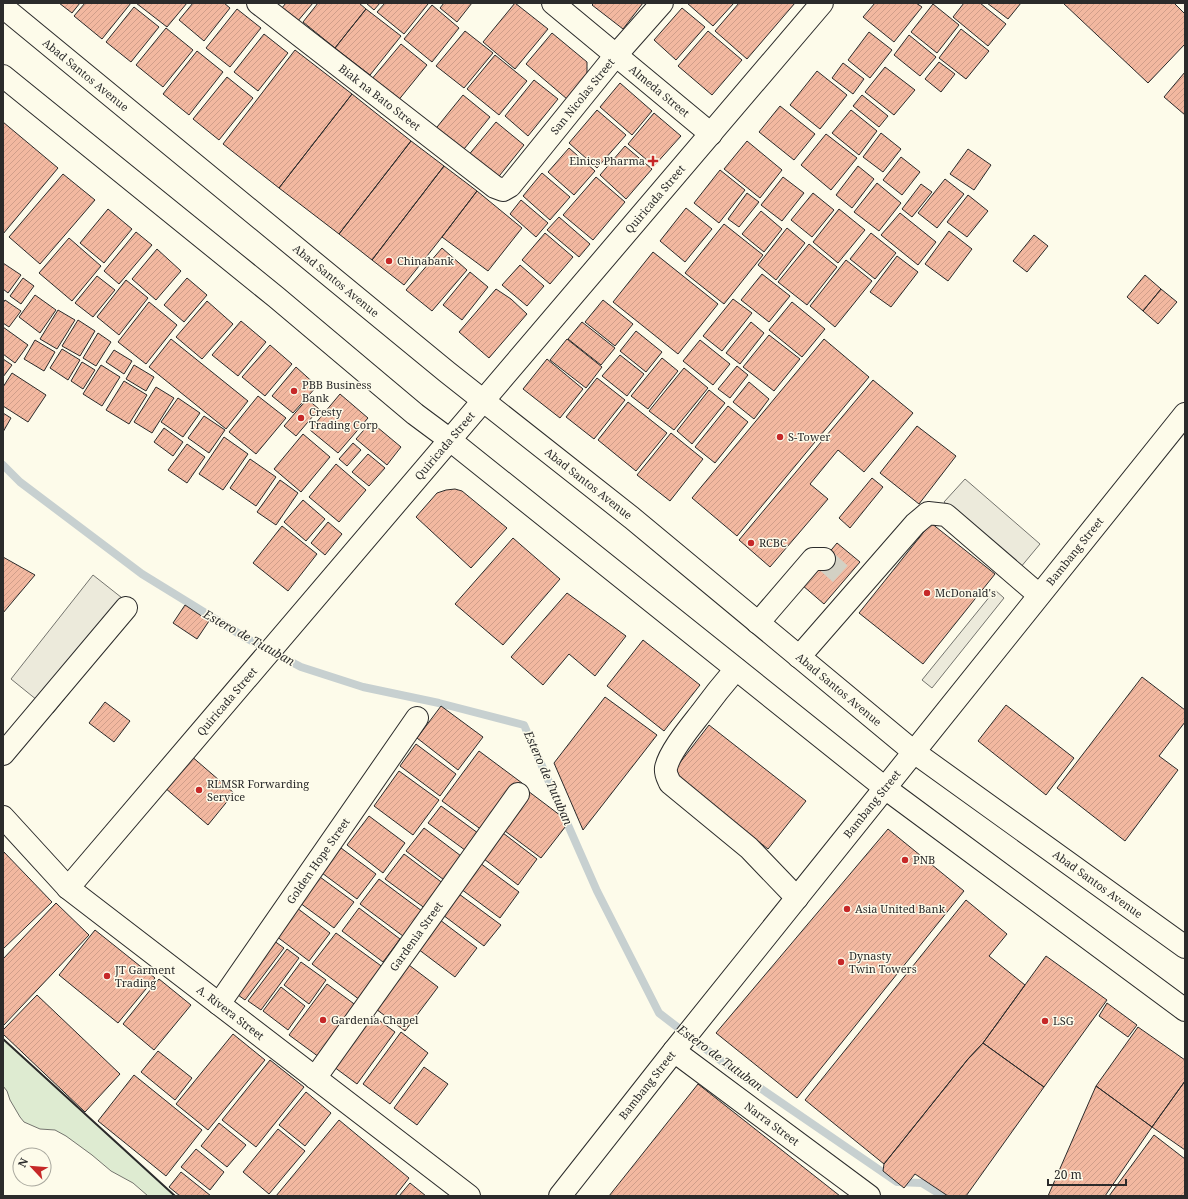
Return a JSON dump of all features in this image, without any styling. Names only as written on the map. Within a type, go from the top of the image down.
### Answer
[{"type":"street","name":"Biak na Bato Street","points":[[258,3],[495,187],[503,190]]},
{"type":"street","name":"Almeda Street","points":[[553,3],[711,134]]},
{"type":"street","name":"San Nicolas Street","points":[[503,190],[510,186],[616,55],[662,3]]},
{"type":"street","name":"Quiricada Street","points":[[68,888],[822,3]]},
{"type":"street","name":"Abad Santos Avenue","points":[[3,7],[483,401],[632,518],[914,752],[1184,943]]},
{"type":"street","points":[[3,76],[276,297],[415,414],[450,440],[885,788],[1185,1010]]},
{"type":"street","name":"Bambang Street","points":[[560,1196],[697,1022],[1185,414]]},
{"type":"street","points":[[794,653],[915,524],[928,513],[946,515],[1039,595]]},
{"type":"street","points":[[758,623],[813,560],[824,559]]},
{"type":"street","points":[[794,653],[842,592],[846,586],[846,578]]},
{"type":"street","points":[[3,754],[126,608]]},
{"type":"street","points":[[736,668],[712,697],[681,740],[670,757],[666,767],[666,774],[670,783],[750,848],[797,898]]},
{"type":"street","name":"Golden Hope Street","points":[[219,1004],[417,718]]},
{"type":"street","name":"Gardenia Street","points":[[315,1078],[518,794]]},
{"type":"street","name":"A. Rivera Street","points":[[3,817],[68,888],[469,1196]]},
{"type":"street","name":"Narra Street","points":[[679,1045],[869,1196]]},
{"type":"green space","points":[[3,1039],[175,1196],[148,1196],[133,1183],[111,1171],[66,1136],[55,1130],[40,1129],[24,1122],[3,1086]]},
{"type":"shaded area","points":[[965,479],[1040,544],[1020,568],[944,502]]},
{"type":"shaded area","points":[[93,575],[136,609],[53,713],[11,679]]},
{"type":"shaded area","points":[[995,590],[1004,598],[932,688],[922,680]]},
{"type":"building","points":[[59,3],[80,3],[72,13]]},
{"type":"building","points":[[85,3],[131,3],[102,39],[74,16]]},
{"type":"building","points":[[136,3],[187,3],[167,27]]},
{"type":"building","points":[[193,3],[224,3],[230,8],[204,41],[179,20]]},
{"type":"building","points":[[286,3],[313,3],[297,22],[281,9]]},
{"type":"building","points":[[318,3],[359,3],[366,9],[335,48],[303,22]]},
{"type":"building","points":[[366,3],[380,3],[374,10]]},
{"type":"building","points":[[385,3],[428,4],[404,34],[377,12]]},
{"type":"building","points":[[444,3],[472,3],[457,22],[440,8]]},
{"type":"building","points":[[515,3],[548,29],[515,69],[483,42]]},
{"type":"building","points":[[594,3],[643,3],[623,29],[592,5]]},
{"type":"building","points":[[687,3],[734,3],[713,26]]},
{"type":"building","points":[[739,3],[795,3],[747,59],[715,31]]},
{"type":"building","points":[[875,3],[916,3],[922,7],[894,42],[863,17]]},
{"type":"building","points":[[964,3],[980,3],[1006,24],[988,46],[953,17]]},
{"type":"building","points":[[987,3],[1021,3],[1008,19]]},
{"type":"building","points":[[1063,3],[1174,3],[1185,14],[1185,44],[1148,83]]},
{"type":"building","points":[[933,4],[959,25],[937,53],[911,32]]},
{"type":"building","points":[[432,5],[459,28],[432,62],[404,39]]},
{"type":"building","points":[[134,7],[159,27],[131,62],[106,42]]},
{"type":"building","points":[[682,8],[705,27],[676,60],[654,40]]},
{"type":"building","points":[[237,9],[261,28],[230,67],[206,48]]},
{"type":"building","points":[[366,9],[401,36],[370,75],[335,48]]},
{"type":"building","points":[[166,28],[193,50],[163,87],[136,65]]},
{"type":"building","points":[[961,29],[989,51],[966,79],[939,58]]},
{"type":"building","points":[[465,31],[493,53],[464,88],[436,66]]},
{"type":"building","points":[[708,31],[742,60],[712,95],[678,66]]},
{"type":"building","points":[[869,32],[892,50],[870,78],[848,60]]},
{"type":"building","points":[[552,33],[587,62],[587,77],[567,99],[526,64]]},
{"type":"building","points":[[264,34],[288,53],[258,91],[234,72]]},
{"type":"building","points":[[909,35],[936,57],[920,76],[894,55]]},
{"type":"building","points":[[401,44],[427,65],[397,102],[371,80]]},
{"type":"building","points":[[295,50],[352,94],[279,188],[223,144]]},
{"type":"building","points":[[197,51],[223,72],[189,115],[163,94]]},
{"type":"building","points":[[495,55],[527,81],[499,115],[467,89]]},
{"type":"building","points":[[939,62],[955,74],[941,92],[925,79]]},
{"type":"building","points":[[843,63],[864,79],[853,94],[832,78]]},
{"type":"building","points":[[885,67],[915,90],[894,115],[865,92]]},
{"type":"building","points":[[817,71],[847,95],[820,129],[790,105]]},
{"type":"building","points":[[1185,72],[1185,115],[1164,97]]},
{"type":"building","points":[[227,77],[253,98],[219,140],[193,119]]},
{"type":"building","points":[[534,80],[558,99],[528,136],[505,116]]},
{"type":"building","points":[[620,83],[652,111],[632,135],[600,107]]},
{"type":"building","points":[[352,94],[411,141],[339,234],[279,188]]},
{"type":"building","points":[[463,95],[490,117],[460,154],[433,132]]},
{"type":"building","points":[[862,95],[888,116],[879,127],[853,106]]},
{"type":"building","points":[[780,106],[815,134],[794,160],[759,132]]},
{"type":"building","points":[[597,110],[626,135],[597,168],[569,143]]},
{"type":"building","points":[[851,110],[877,131],[859,155],[832,133]]},
{"type":"building","points":[[654,113],[681,136],[654,166],[628,144]]},
{"type":"building","points":[[3,122],[58,168],[3,234]]},
{"type":"building","points":[[496,122],[524,145],[496,180],[467,157]]},
{"type":"building","points":[[881,133],[901,149],[883,172],[863,157]]},
{"type":"building","points":[[826,134],[857,158],[831,190],[801,165]]},
{"type":"building","points":[[411,141],[444,166],[372,260],[339,234]]},
{"type":"building","points":[[747,141],[782,170],[760,198],[724,169]]},
{"type":"building","points":[[625,146],[652,169],[626,199],[600,175]]},
{"type":"building","points":[[569,148],[595,171],[574,195],[548,172]]},
{"type":"building","points":[[968,149],[991,165],[974,190],[950,174]]},
{"type":"building","points":[[901,157],[920,172],[902,195],[883,180]]},
{"type":"building","points":[[444,166],[477,191],[404,285],[372,260]]},
{"type":"building","points":[[858,166],[874,179],[852,208],[836,195]]},
{"type":"building","points":[[720,170],[745,190],[719,223],[694,203]]},
{"type":"building","points":[[542,173],[570,197],[550,220],[523,196]]},
{"type":"building","points":[[63,174],[95,200],[40,264],[9,237]]},
{"type":"building","points":[[596,177],[625,202],[593,240],[563,215]]},
{"type":"building","points":[[783,177],[804,193],[782,221],[761,205]]},
{"type":"building","points":[[945,179],[964,194],[937,228],[918,213]]},
{"type":"building","points":[[877,183],[901,203],[879,231],[854,212]]},
{"type":"building","points":[[921,184],[932,192],[912,217],[902,209]]},
{"type":"building","points":[[477,191],[522,228],[488,271],[442,237]]},
{"type":"building","points":[[747,193],[759,202],[739,227],[728,219]]},
{"type":"building","points":[[813,193],[834,210],[812,237],[791,220]]},
{"type":"building","points":[[968,195],[988,211],[967,237],[947,222]]},
{"type":"building","points":[[521,200],[548,223],[536,237],[510,214]]},
{"type":"building","points":[[686,208],[712,229],[685,262],[660,241]]},
{"type":"building","points":[[108,209],[132,229],[104,263],[80,243]]},
{"type":"building","points":[[839,209],[865,230],[838,263],[813,242]]},
{"type":"building","points":[[761,211],[782,229],[764,252],[742,234]]},
{"type":"building","points":[[900,213],[936,242],[918,265],[881,235]]},
{"type":"building","points":[[559,217],[590,244],[579,257],[547,230]]},
{"type":"building","points":[[724,224],[763,255],[724,304],[685,273]]},
{"type":"building","points":[[787,228],[805,243],[776,280],[758,265]]},
{"type":"building","points":[[949,231],[972,249],[948,281],[925,264]]},
{"type":"building","points":[[136,232],[152,245],[119,284],[104,271]]},
{"type":"building","points":[[545,233],[573,257],[550,284],[522,260]]},
{"type":"building","points":[[871,233],[896,253],[875,279],[850,259]]},
{"type":"building","points":[[1034,235],[1048,246],[1027,272],[1013,261]]},
{"type":"building","points":[[69,238],[101,266],[72,301],[39,273]]},
{"type":"building","points":[[809,244],[837,267],[807,305],[778,282]]},
{"type":"building","points":[[442,248],[467,270],[432,311],[406,290]]},
{"type":"building","points":[[157,249],[181,271],[156,300],[132,279]]},
{"type":"building","points":[[653,252],[718,304],[678,354],[613,302]]},
{"type":"building","points":[[897,256],[918,272],[891,307],[870,292]]},
{"type":"building","points":[[846,260],[872,281],[835,327],[810,306]]},
{"type":"building","points":[[3,263],[21,275],[8,293],[3,289]]},
{"type":"building","points":[[520,265],[544,286],[527,306],[502,285]]},
{"type":"building","points":[[470,272],[488,287],[462,320],[443,305]]},
{"type":"building","points":[[762,274],[790,296],[769,322],[741,300]]},
{"type":"building","points":[[1145,275],[1161,289],[1143,311],[1127,297]]},
{"type":"building","points":[[97,276],[115,290],[93,317],[75,303]]},
{"type":"building","points":[[23,278],[34,286],[21,304],[10,296]]},
{"type":"building","points":[[187,278],[207,295],[184,322],[164,305]]},
{"type":"building","points":[[126,280],[148,298],[119,335],[97,317]]},
{"type":"building","points":[[496,289],[511,299],[527,314],[489,358],[459,332]]},
{"type":"building","points":[[1161,289],[1177,302],[1158,324],[1143,311]]},
{"type":"building","points":[[35,295],[56,310],[40,333],[19,317]]},
{"type":"building","points":[[733,299],[752,313],[722,351],[703,336]]},
{"type":"building","points":[[5,300],[21,311],[9,327],[3,323],[3,303]]},
{"type":"building","points":[[603,300],[633,324],[615,346],[585,322]]},
{"type":"building","points":[[207,301],[233,324],[202,359],[176,337]]},
{"type":"building","points":[[149,302],[177,325],[146,364],[118,342]]},
{"type":"building","points":[[792,302],[825,329],[802,357],[769,330]]},
{"type":"building","points":[[58,310],[75,320],[57,349],[40,339]]},
{"type":"building","points":[[78,320],[95,331],[80,356],[62,346]]},
{"type":"building","points":[[241,321],[266,342],[238,376],[212,355]]},
{"type":"building","points":[[582,322],[615,348],[601,365],[568,339]]},
{"type":"building","points":[[751,322],[764,333],[740,364],[726,353]]},
{"type":"building","points":[[3,327],[28,345],[15,363],[3,354]]},
{"type":"building","points":[[636,331],[662,352],[646,372],[620,351]]},
{"type":"building","points":[[98,333],[111,342],[96,366],[83,358]]},
{"type":"building","points":[[769,335],[800,359],[774,391],[743,367]]},
{"type":"building","points":[[171,339],[248,401],[226,429],[149,367]]},
{"type":"building","points":[[567,339],[602,367],[586,388],[550,360]]},
{"type":"building","name":"S-Tower","points":[[824,339],[869,377],[737,536],[692,498]]},
{"type":"building","points":[[35,340],[55,352],[44,371],[24,359]]},
{"type":"building","points":[[700,340],[730,364],[713,385],[683,361]]},
{"type":"building","points":[[270,345],[292,364],[265,396],[242,377]]},
{"type":"building","points":[[62,349],[80,360],[68,380],[50,368]]},
{"type":"building","points":[[114,350],[132,361],[124,374],[106,362]]},
{"type":"building","points":[[620,355],[644,374],[627,396],[602,376]]},
{"type":"building","points":[[662,358],[678,371],[648,409],[631,396]]},
{"type":"building","points":[[3,359],[12,365],[3,377]]},
{"type":"building","points":[[547,359],[583,389],[560,418],[523,389]]},
{"type":"building","points":[[82,362],[95,370],[83,389],[71,381]]},
{"type":"building","points":[[101,365],[120,377],[102,406],[83,394]]},
{"type":"building","points":[[134,365],[154,377],[146,391],[126,379]]},
{"type":"building","points":[[737,366],[748,375],[730,398],[718,389]]},
{"type":"building","name":"PBB Business Bank","points":[[296,367],[317,386],[293,413],[272,396]]},
{"type":"building","points":[[684,368],[708,388],[674,430],[649,411]]},
{"type":"building","points":[[12,373],[46,395],[28,422],[3,406],[3,387]]},
{"type":"building","points":[[597,378],[625,400],[594,439],[566,417]]},
{"type":"building","points":[[873,380],[913,413],[864,472],[838,450],[810,484],[828,499],[770,567],[739,540]]},
{"type":"building","points":[[124,381],[147,395],[129,424],[106,410]]},
{"type":"building","points":[[749,382],[769,399],[754,419],[733,402]]},
{"type":"building","points":[[156,387],[174,398],[152,433],[134,422]]},
{"type":"building","points":[[709,390],[725,403],[692,444],[677,431]]},
{"type":"building","points":[[340,394],[368,418],[338,453],[310,430]]},
{"type":"building","points":[[258,396],[286,418],[256,454],[229,432]]},
{"type":"building","points":[[178,398],[200,413],[183,437],[161,422]]},
{"type":"building","name":"Cresty Trading Corp","points":[[307,399],[319,409],[296,436],[284,426]]},
{"type":"building","points":[[628,402],[667,433],[636,471],[598,440]]},
{"type":"building","points":[[728,406],[748,422],[715,463],[695,447]]},
{"type":"building","points":[[3,413],[11,418],[3,432]]},
{"type":"building","points":[[204,416],[225,430],[209,453],[188,438]]},
{"type":"building","points":[[371,422],[401,447],[387,465],[356,439]]},
{"type":"building","points":[[917,426],[956,456],[919,504],[880,473]]},
{"type":"building","points":[[164,428],[183,442],[173,456],[154,442]]},
{"type":"building","points":[[671,433],[703,459],[670,501],[637,475]]},
{"type":"building","points":[[303,434],[330,457],[301,492],[274,469]]},
{"type":"building","points":[[224,437],[248,454],[223,490],[199,474]]},
{"type":"building","points":[[353,443],[361,450],[347,466],[339,459]]},
{"type":"building","points":[[187,444],[205,457],[187,483],[168,470]]},
{"type":"building","points":[[368,454],[385,468],[369,486],[352,472]]},
{"type":"building","points":[[250,459],[276,477],[256,506],[230,488]]},
{"type":"building","points":[[336,464],[366,490],[339,522],[309,497]]},
{"type":"building","points":[[872,478],[883,487],[850,528],[839,518]]},
{"type":"building","points":[[280,480],[298,493],[276,525],[257,512]]},
{"type":"building","points":[[455,489],[462,491],[507,528],[471,568],[416,517],[437,493]]},
{"type":"building","points":[[303,500],[325,519],[306,541],[284,522]]},
{"type":"building","points":[[328,522],[342,534],[325,555],[311,543]]},
{"type":"building","name":"McDonald's","points":[[931,523],[995,574],[923,664],[859,613]]},
{"type":"building","points":[[282,526],[317,554],[288,591],[253,563]]},
{"type":"building","points":[[513,538],[560,579],[503,645],[455,604]]},
{"type":"building","points":[[837,543],[860,562],[824,604],[802,585]]},
{"type":"building","points":[[3,557],[35,575],[3,613]]},
{"type":"building","points":[[567,593],[626,636],[595,676],[569,654],[543,685],[511,657]]},
{"type":"building","points":[[185,605],[209,621],[197,639],[173,623]]},
{"type":"building","points":[[643,640],[700,685],[664,731],[607,686]]},
{"type":"building","points":[[1142,677],[1185,710],[1185,722],[1159,756],[1178,770],[1125,841],[1057,788]]},
{"type":"building","points":[[605,697],[657,735],[583,830],[554,763]]},
{"type":"building","points":[[105,702],[130,721],[114,742],[89,723]]},
{"type":"building","points":[[1006,705],[1074,758],[1046,795],[978,741]]},
{"type":"building","points":[[441,706],[483,737],[458,770],[417,738]]},
{"type":"building","points":[[709,725],[806,801],[768,849],[672,773]]},
{"type":"building","points":[[416,744],[456,774],[440,796],[400,766]]},
{"type":"building","points":[[479,751],[522,783],[486,833],[442,801]]},
{"type":"building","name":"RLMSR Forwarding Service","points":[[190,755],[234,793],[208,825],[164,787]]},
{"type":"building","points":[[399,771],[439,800],[413,835],[374,806]]},
{"type":"building","points":[[528,791],[569,822],[541,858],[501,828]]},
{"type":"building","points":[[441,806],[482,836],[469,853],[428,823]]},
{"type":"building","points":[[369,816],[405,843],[383,873],[347,845]]},
{"type":"building","points":[[424,828],[465,859],[448,883],[406,851]]},
{"type":"building","name":"Dynasty Twin Towers","points":[[888,829],[964,891],[797,1098],[716,1033]]},
{"type":"building","points":[[503,833],[537,859],[518,885],[484,859]]},
{"type":"building","points":[[341,848],[376,874],[357,899],[322,873]]},
{"type":"building","points":[[3,851],[52,902],[3,949]]},
{"type":"building","points":[[404,854],[444,884],[426,909],[385,879]]},
{"type":"building","points":[[480,863],[519,892],[500,918],[461,889]]},
{"type":"building","points":[[320,877],[354,902],[334,928],[300,903]]},
{"type":"building","points":[[379,879],[426,914],[407,939],[360,904]]},
{"type":"building","points":[[459,894],[501,925],[484,946],[443,915]]},
{"type":"building","points":[[966,900],[1007,934],[989,956],[1025,985],[983,1043],[968,1059],[884,1164],[805,1100]]},
{"type":"building","points":[[56,903],[89,935],[3,1026],[3,959]]},
{"type":"building","points":[[297,908],[330,933],[309,961],[276,936]]},
{"type":"building","points":[[359,908],[400,939],[383,962],[342,931]]},
{"type":"building","points":[[440,920],[477,948],[455,977],[418,949]]},
{"type":"building","name":"JT Garment Trading","points":[[95,930],[155,978],[118,1023],[59,975]]},
{"type":"building","points":[[336,933],[384,968],[360,1000],[312,964]]},
{"type":"building","points":[[270,938],[284,948],[245,1000],[231,990]]},
{"type":"building","points":[[287,949],[299,958],[261,1010],[248,1001]]},
{"type":"building","name":"LSG","points":[[1046,956],[1107,1000],[1044,1087],[983,1043]]},
{"type":"building","points":[[301,962],[326,980],[309,1004],[284,985]]},
{"type":"building","points":[[405,962],[438,987],[405,1031],[372,1006]]},
{"type":"building","points":[[159,979],[191,1005],[154,1050],[123,1024]]},
{"type":"building","name":"Gardenia Chapel","points":[[327,984],[357,1006],[319,1057],[289,1035]]},
{"type":"building","points":[[281,987],[305,1006],[288,1030],[263,1011]]},
{"type":"building","points":[[37,995],[120,1074],[85,1112],[3,1034],[3,1030]]},
{"type":"building","points":[[1107,1003],[1137,1025],[1128,1037],[1099,1016]]},
{"type":"building","points":[[368,1012],[395,1032],[357,1084],[330,1064]]},
{"type":"building","points":[[1138,1027],[1185,1060],[1185,1081],[1152,1127],[1096,1086]]},
{"type":"building","points":[[401,1032],[428,1053],[390,1104],[363,1084]]},
{"type":"building","points":[[233,1034],[265,1060],[208,1130],[176,1104]]},
{"type":"building","points":[[983,1043],[1044,1087],[966,1196],[948,1196],[915,1174],[904,1188],[883,1171],[884,1164],[968,1059]]},
{"type":"building","points":[[158,1051],[192,1078],[175,1100],[141,1072]]},
{"type":"building","points":[[270,1060],[304,1087],[256,1147],[222,1120]]},
{"type":"building","points":[[424,1067],[448,1084],[417,1125],[394,1108]]},
{"type":"building","points":[[134,1075],[202,1130],[166,1176],[98,1121]]},
{"type":"building","points":[[1185,1081],[1185,1150],[1152,1127]]},
{"type":"building","points":[[698,1084],[840,1196],[609,1196]]},
{"type":"building","points":[[1096,1086],[1152,1127],[1105,1196],[1048,1196]]},
{"type":"building","points":[[306,1092],[331,1113],[305,1146],[279,1125]]},
{"type":"building","points":[[339,1120],[409,1178],[395,1196],[276,1196]]},
{"type":"building","points":[[219,1123],[246,1145],[227,1167],[201,1146]]},
{"type":"building","points":[[278,1129],[305,1151],[269,1194],[243,1172]]},
{"type":"building","points":[[1154,1135],[1185,1159],[1185,1196],[1109,1196]]},
{"type":"building","points":[[196,1149],[224,1172],[210,1190],[181,1167]]},
{"type":"building","points":[[181,1172],[211,1196],[180,1196],[169,1187]]},
{"type":"building","points":[[410,1183],[426,1196],[399,1196]]},
{"type":"waterway","name":"Estero de Tutuban","points":[[3,465],[20,482],[142,574],[246,638],[301,667],[363,687],[439,703],[524,725],[597,891],[659,1013],[728,1066],[897,1182],[922,1183],[943,1196]]},
{"type":"tunnel","points":[[824,559],[846,579]]},
{"type":"wall","points":[[3,1039],[175,1196]]},
{"type":"place","name":"Elnics Pharma","points":[[653,161]]},
{"type":"place","name":"Chinabank","points":[[389,261]]},
{"type":"place","name":"PBB Business Bank","points":[[294,391]]},
{"type":"place","name":"Cresty Trading Corp","points":[[301,418]]},
{"type":"place","name":"S-Tower","points":[[780,437]]},
{"type":"place","name":"RCBC","points":[[751,543]]},
{"type":"place","name":"McDonald's","points":[[927,593]]},
{"type":"place","name":"RLMSR Forwarding Service","points":[[199,790]]},
{"type":"place","name":"PNB","points":[[905,860]]},
{"type":"place","name":"Asia United Bank","points":[[847,909]]},
{"type":"place","name":"Dynasty Twin Towers","points":[[841,962]]},
{"type":"place","name":"JT Garment Trading","points":[[107,976]]},
{"type":"place","name":"Gardenia Chapel","points":[[323,1020]]},
{"type":"place","name":"LSG","points":[[1045,1021]]}]
